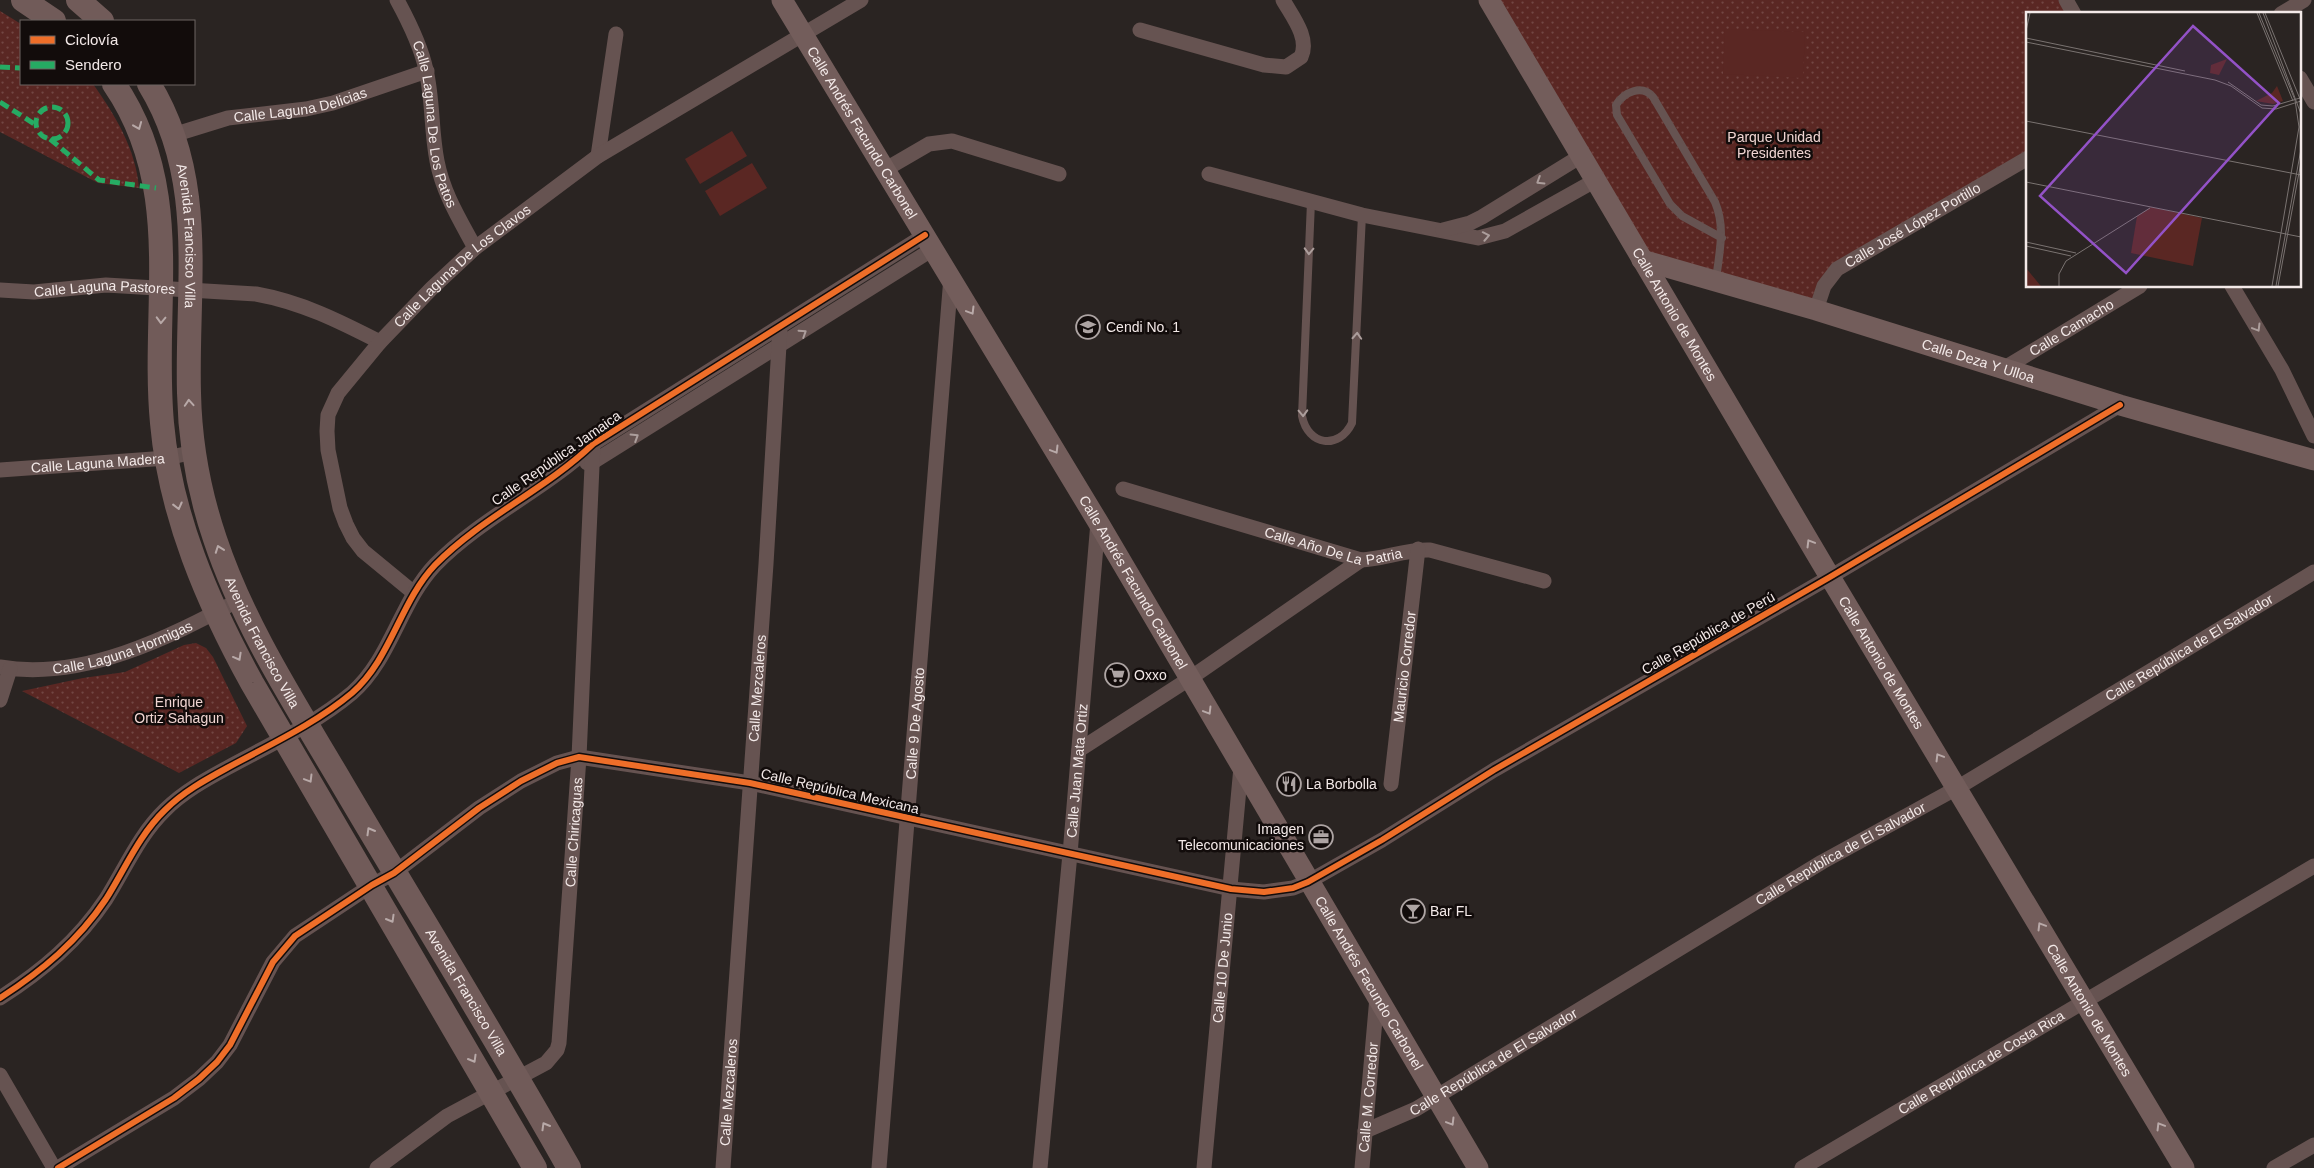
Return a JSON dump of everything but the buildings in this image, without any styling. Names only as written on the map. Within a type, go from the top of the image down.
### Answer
[{"type":"main road","points":[[23,0],[53,20]]},
{"type":"main road","name":"Calle Andrés Facundo Carbonel","points":[[782,0],[1098,522],[1308,882],[1478,1168]]},
{"type":"main road","name":"Calle Antonio de Montes","points":[[1490,0],[1830,577],[2086,1001],[2184,1168]]},
{"type":"main road","name":"Avenida Francisco Villa","points":[[115,85],[137,121],[154,175],[160,207],[162,288],[159,370],[162,424],[167,458],[188,540],[216,612],[232,646],[535,1168]]},
{"type":"main road","name":"Avenida Francisco Villa","points":[[150,85],[165,113],[173,135],[184,178],[190,220],[192,290],[189,395],[194,452],[206,511],[215,539],[239,600],[277,674],[569,1168]]},
{"type":"main road","name":"Calle Deza Y Ulloa","points":[[1642,260],[1816,310],[2120,405],[2314,460]]},
{"type":"street","name":"Calle Laguna De Los Patos","points":[[397,0],[418,42],[427,71],[437,161],[442,180],[448,196],[475,248]]},
{"type":"street","name":"Calle Laguna De Los Clavos","points":[[414,593],[378,565],[353,538],[340,508],[328,450],[327,431],[332,404],[338,393],[380,342],[432,288],[475,248],[598,156],[861,0]]},
{"type":"street","points":[[1140,30],[1264,65],[1286,67],[1302,57],[1304,44],[1297,25],[1283,0]]},
{"type":"street","points":[[2066,0],[2073,12]]},
{"type":"street","points":[[2284,12],[2304,0]]},
{"type":"street","points":[[598,156],[616,34]]},
{"type":"street","name":"Calle Laguna Delicias","points":[[173,135],[228,118],[306,109],[333,103],[427,71]]},
{"type":"street","points":[[2302,81],[2314,102]]},
{"type":"street","points":[[886,169],[929,144],[952,141],[1059,174]]},
{"type":"street","points":[[1438,232],[1470,223],[1482,217],[1581,156]]},
{"type":"street","name":"Calle José López Portillo","points":[[1816,310],[1824,286],[1837,269],[2026,159]]},
{"type":"street","points":[[1208,174],[1362,215],[1465,237],[1489,237],[1505,231],[1596,180]]},
{"type":"street","name":"Calle República Jamaica","points":[[0,998],[34,974],[77,937],[107,898],[148,829],[164,810],[198,784],[284,737],[337,705],[363,682],[374,667],[414,593],[434,567],[458,543],[570,465],[593,444],[780,328],[929,242]]},
{"type":"street","name":"Calle República Jamaica","points":[[570,465],[593,462],[779,348],[929,242]]},
{"type":"street","name":"Calle 9 De Agosto","points":[[879,1168],[951,277]]},
{"type":"street","name":"Calle Laguna Pastores","points":[[0,290],[17,293],[106,285],[256,294],[278,298],[328,315],[380,342]]},
{"type":"street","name":"Calle Camacho","points":[[2003,369],[2137,288]]},
{"type":"street","points":[[2233,288],[2282,370],[2314,436]]},
{"type":"street","name":"Calle Mezcaleros","points":[[723,1168],[780,328]]},
{"type":"street","name":"Calle República de Perú","points":[[1308,882],[1382,840],[1494,770],[1830,577],[2120,405]]},
{"type":"street","name":"Calle Chiricaguas","points":[[377,1168],[447,1116],[546,1063],[557,1050],[579,757],[593,444]]},
{"type":"street","name":"Calle Laguna Madera","points":[[0,470],[167,458],[194,452]]},
{"type":"street","name":"Calle Año De La Patria","points":[[1123,489],[1361,560],[1376,559],[1418,549],[1438,551],[1544,581]]},
{"type":"street","name":"Calle Juan Mata Ortiz","points":[[1040,1168],[1070,854],[1098,522]]},
{"type":"street","name":"Mauricio Corredor","points":[[1391,784],[1418,549]]},
{"type":"street","points":[[1079,750],[1189,679],[1361,560]]},
{"type":"street","name":"Calle República de El Salvador","points":[[1365,1131],[1409,1112],[1436,1097],[1822,862],[1957,788],[2314,572]]},
{"type":"street","name":"Calle Laguna Hormigas","points":[[5,668],[62,666],[103,659],[140,647],[239,600]]},
{"type":"street","points":[[0,700],[5,668]]},
{"type":"street","name":"Calle República Mexicana","points":[[58,1168],[174,1098],[217,1062],[230,1045],[263,980],[284,947],[311,924],[394,873],[479,808],[521,780],[557,763],[579,757],[750,783],[1231,889],[1264,892],[1293,888],[1308,882]]},
{"type":"street","name":"Calle 10 De Junio","points":[[1204,1168],[1241,767]]},
{"type":"street","name":"Calle República de Costa Rica","points":[[1802,1168],[2314,866]]},
{"type":"street","name":"Calle M. Corredor","points":[[1362,1168],[1377,997]]},
{"type":"street","points":[[0,1075],[54,1168]]},
{"type":"street","points":[[2274,1168],[2314,1145]]},
{"type":"lane","points":[[1716,280],[1722,238],[1721,223],[1715,202],[1654,97],[1645,90],[1640,89],[1628,94],[1616,105],[1617,115],[1670,204],[1682,216],[1722,238]]},
{"type":"lane","points":[[1311,202],[1302,416],[1307,430],[1320,440],[1337,440],[1349,431],[1352,423],[1362,215]]},
{"type":"green space","name":"Parque Unidad Presidentes","points":[[1497,0],[2070,0],[2077,12],[2026,12],[2026,165],[1822,285],[1812,308],[1651,260]]},
{"type":"green space","points":[[0,11],[20,23],[20,85],[94,85],[116,120],[129,146],[134,160],[139,188],[98,183],[0,132]]},
{"type":"green space","points":[[1725,29],[1805,32],[1803,78],[1723,74]]},
{"type":"green space","points":[[732,131],[747,156],[700,184],[685,159]]},
{"type":"green space","points":[[752,163],[767,188],[720,216],[705,191]]},
{"type":"green space","name":"Enrique Ortiz Sahagun","points":[[196,643],[206,648],[213,657],[247,726],[236,743],[179,773],[22,691],[83,678],[125,672],[184,645]]},
{"type":"marked path","points":[[0,67],[20,68]]},
{"type":"marked path","points":[[0,102],[36,125]]},
{"type":"marked path","points":[[52,107],[58,108],[63,112],[67,117],[68,123],[67,129],[63,134],[58,138],[52,139],[46,138],[41,134],[37,129],[36,123],[37,117],[41,112],[46,108],[52,107]]},
{"type":"marked path","points":[[50,139],[99,180],[156,188]]},
{"type":"cycle path","points":[[0,998],[45,966],[84,928],[106,899],[147,830],[172,804],[202,782],[323,715],[352,693],[377,664],[423,580],[435,565],[453,548],[473,532],[555,476],[593,444],[925,235]]},
{"type":"cycle path","points":[[58,1168],[174,1098],[217,1062],[230,1045],[273,962],[295,936],[372,885],[394,873],[479,808],[521,781],[557,763],[579,757],[750,783],[1231,889],[1264,892],[1293,888],[1308,882],[1382,840],[1494,770],[1830,577],[2120,405]]},
{"type":"place","name":"Cendi No. 1","points":[[1088,327]]},
{"type":"place","name":"Oxxo","points":[[1117,675]]},
{"type":"place","name":"La Borbolla","points":[[1289,784]]},
{"type":"place","name":"Imagen Telecomunicaciones","points":[[1321,837]]},
{"type":"place","name":"Bar FL","points":[[1413,911]]}]
